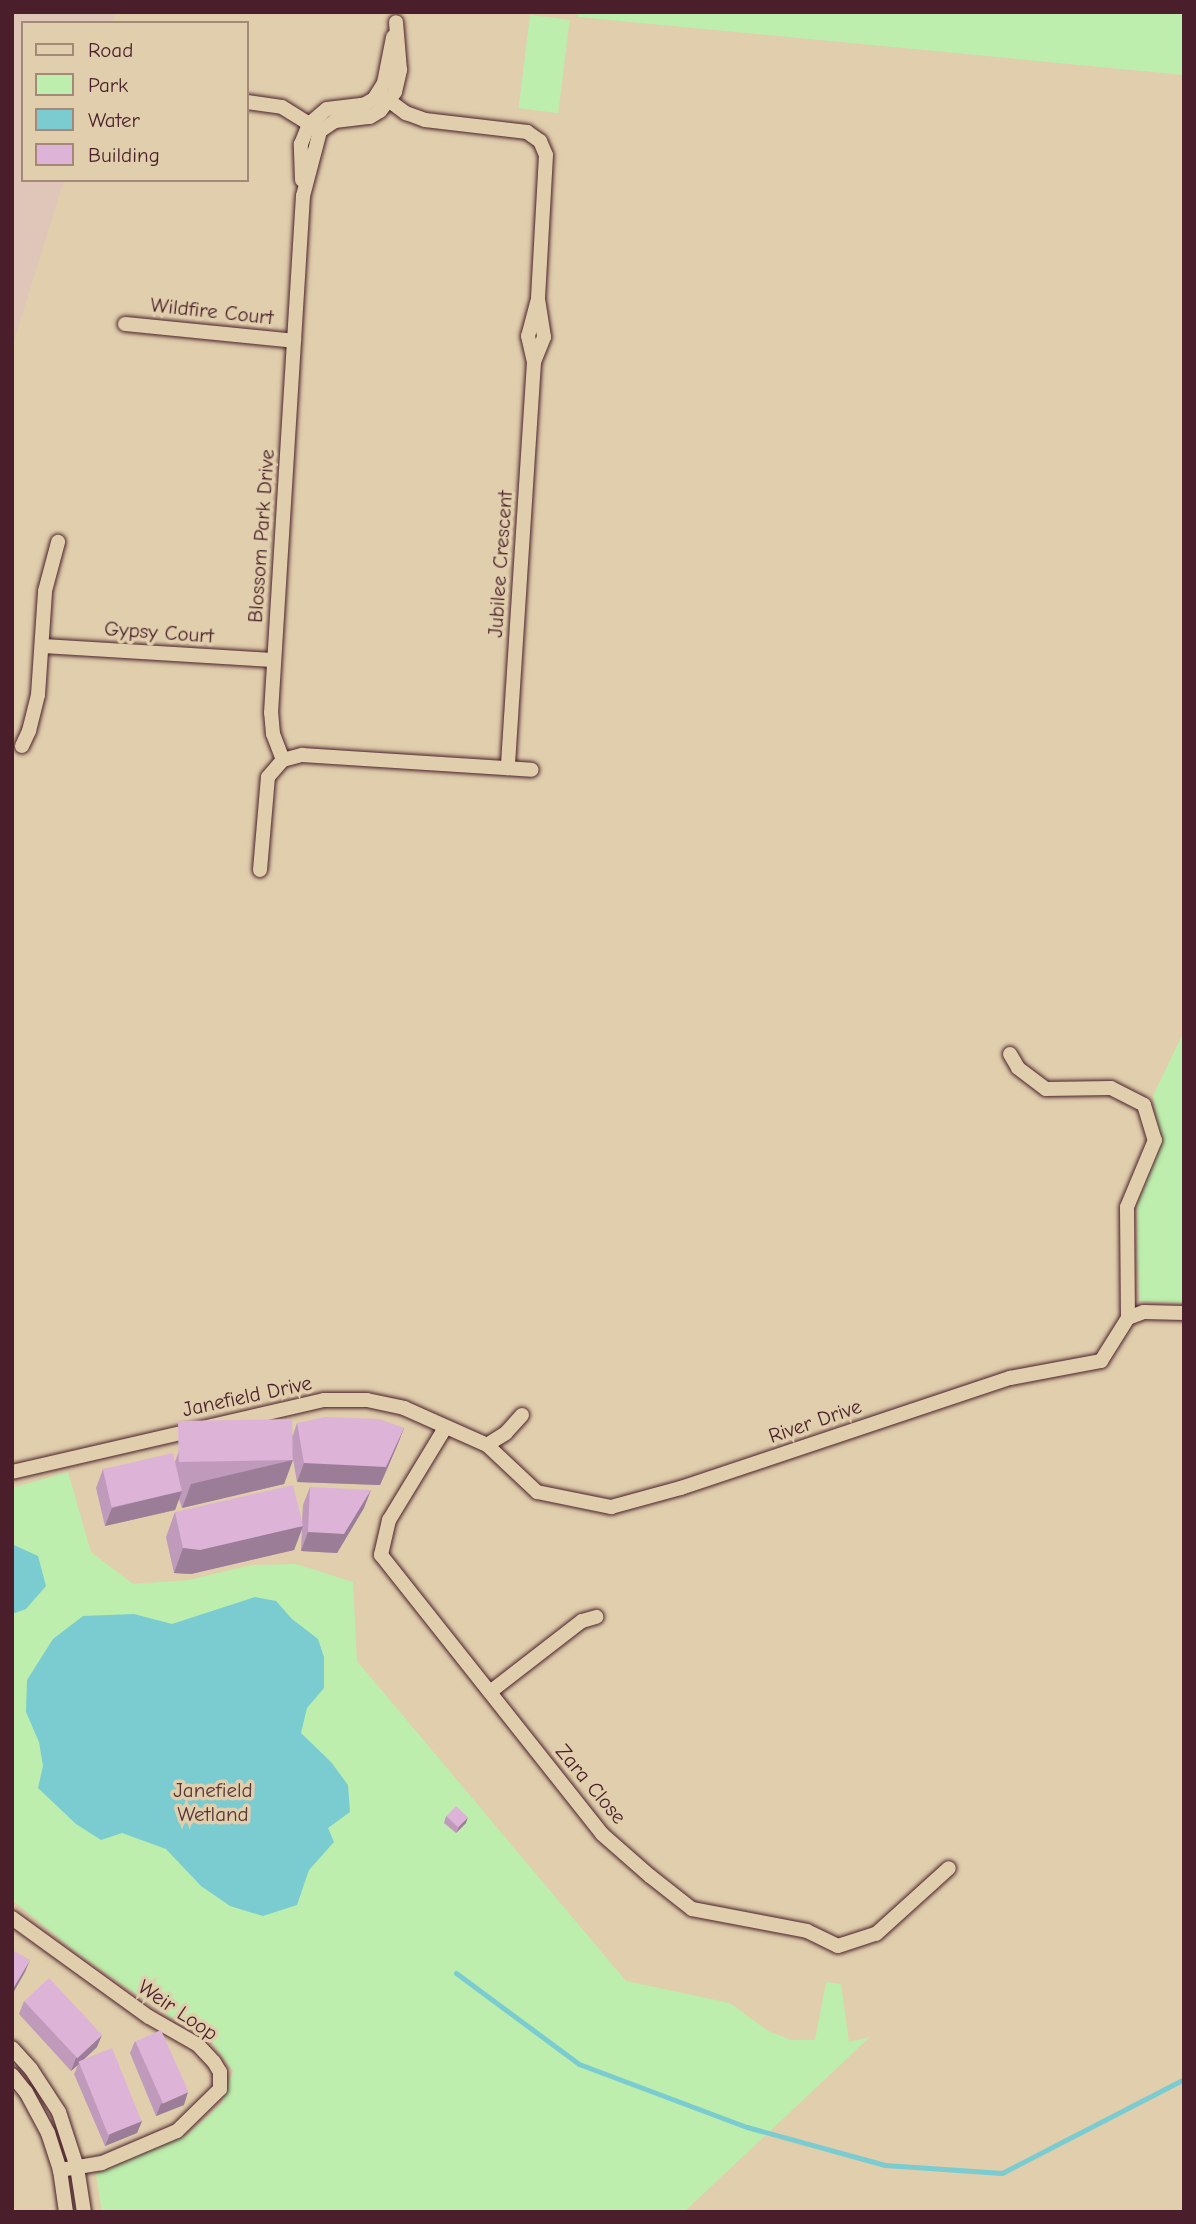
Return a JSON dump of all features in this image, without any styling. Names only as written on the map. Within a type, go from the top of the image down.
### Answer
[{"type":"street","points":[[248,102],[282,107],[314,127],[335,121],[370,117],[400,70],[396,17]]},
{"type":"street","name":"Jubilee Crescent","points":[[384,98],[425,120],[516,129],[534,135],[540,141],[547,163],[538,299],[544,337],[534,362],[508,768]]},
{"type":"street","name":"Blossom Park Drive","points":[[283,760],[271,723],[274,660],[303,196],[314,127]]},
{"type":"street","name":"Wildfire Court","points":[[125,324],[294,341]]},
{"type":"street","points":[[22,746],[34,717],[47,575],[58,542]]},
{"type":"street","name":"Gypsy Court","points":[[42,646],[274,660]]},
{"type":"street","points":[[260,870],[268,777],[283,760],[302,755],[532,770]]},
{"type":"street","points":[[1010,1054],[1018,1068],[1046,1089],[1111,1088],[1144,1105],[1155,1140],[1127,1207],[1128,1318],[1144,1312],[1184,1313]]},
{"type":"street","name":"River Drive","points":[[503,1462],[537,1492],[611,1507],[681,1488],[1010,1378],[1101,1361],[1128,1318]]},
{"type":"street","name":"Janefield Drive","points":[[12,1472],[324,1400],[386,1403],[487,1445],[503,1462]]},
{"type":"street","points":[[487,1445],[506,1433],[523,1415]]},
{"type":"street","name":"Zara Close","points":[[445,1428],[389,1520],[382,1555],[603,1833],[692,1909],[807,1931],[838,1947],[876,1934],[949,1868]]},
{"type":"street","points":[[490,1692],[582,1621],[596,1617]]},
{"type":"street","name":"Weir Loop","points":[[12,1917],[149,2017],[198,2045],[220,2073],[220,2089],[177,2131],[102,2163],[60,2169]]},
{"type":"street","points":[[12,2048],[36,2076],[59,2112],[77,2166],[84,2212]]},
{"type":"street","points":[[12,2075],[40,2116],[60,2169],[66,2212]]},
{"type":"shaded area","points":[[12,12],[116,12],[114,21],[21,21],[21,182],[63,182],[12,347]]},
{"type":"green space","points":[[578,12],[1184,12],[1184,75],[578,17]]},
{"type":"green space","points":[[530,15],[570,20],[558,113],[519,108]]},
{"type":"green space","points":[[1184,1031],[1184,1303],[1139,1301],[1137,1205],[1161,1142],[1153,1096]]},
{"type":"green space","name":"Janefield Wetland","points":[[68,1472],[91,1552],[133,1584],[189,1580],[251,1565],[296,1564],[353,1582],[357,1661],[626,1981],[730,2003],[768,2031],[791,2040],[815,2040],[826,1982],[841,1984],[849,2042],[870,2037],[684,2212],[102,2212],[96,2174],[187,2135],[221,2104],[233,2071],[207,2035],[168,2016],[79,1954],[12,1900],[12,1488]]},
{"type":"water","points":[[14,1545],[38,1556],[46,1586],[26,1609],[12,1614]]},
{"type":"water","points":[[255,1597],[276,1601],[292,1619],[318,1639],[324,1657],[324,1688],[307,1708],[301,1733],[331,1762],[348,1785],[350,1812],[328,1828],[334,1842],[309,1870],[297,1905],[263,1916],[230,1906],[201,1886],[166,1849],[122,1833],[101,1840],[76,1824],[38,1788],[43,1766],[39,1742],[26,1712],[27,1680],[53,1639],[83,1616],[134,1614],[172,1624]]},
{"type":"building","points":[[325,1417],[379,1419],[404,1428],[386,1467],[304,1463],[297,1423]]},
{"type":"building","points":[[292,1419],[293,1460],[179,1462],[178,1421]]},
{"type":"building","points":[[173,1453],[182,1491],[112,1507],[103,1469]]},
{"type":"building","points":[[293,1485],[303,1526],[200,1550],[183,1548],[175,1512]]},
{"type":"building","points":[[310,1487],[371,1490],[344,1534],[308,1532]]},
{"type":"building","points":[[456,1806],[468,1817],[458,1827],[446,1816]]},
{"type":"building","points":[[12,1950],[30,1960],[12,1990]]},
{"type":"building","points":[[49,1978],[102,2035],[77,2058],[24,2001]]},
{"type":"building","points":[[161,2030],[189,2092],[163,2104],[135,2041]]},
{"type":"building","points":[[112,2048],[142,2121],[108,2135],[79,2061]]},
{"type":"waterway","points":[[456,1973],[579,2064],[747,2127],[885,2165],[1002,2173],[1184,2079]]}]
